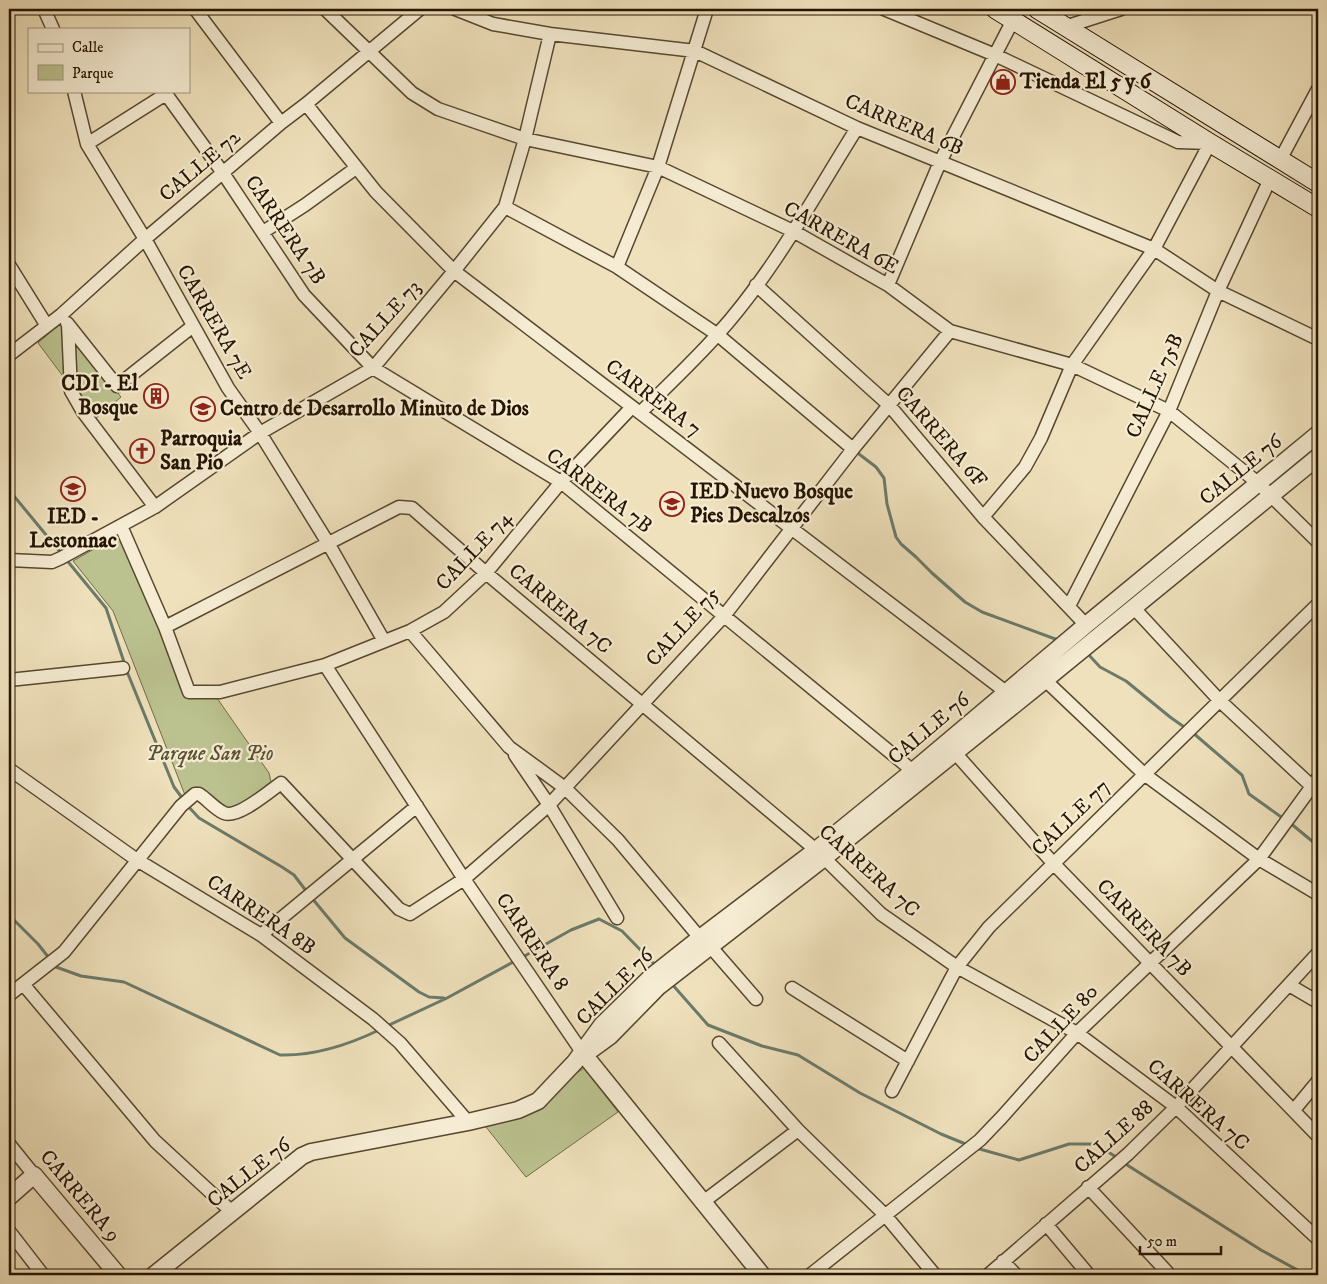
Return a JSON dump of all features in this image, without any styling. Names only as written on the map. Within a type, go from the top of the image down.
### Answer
[{"type":"main road","points":[[995,9],[1318,208]]},
{"type":"main road","points":[[1038,9],[1318,183]]},
{"type":"street","points":[[44,9],[53,28]]},
{"type":"street","points":[[195,9],[281,123]]},
{"type":"street","name":"CARRERA 6E","points":[[325,9],[412,93],[438,110],[525,139],[658,168],[793,231],[888,285],[950,331],[1072,365],[1169,411],[1258,483],[1318,542]]},
{"type":"street","name":"CALLE 72","points":[[9,355],[47,326],[64,319],[144,239],[420,9]]},
{"type":"street","name":"CARRERA 6B","points":[[455,9],[493,24],[550,34],[695,51],[856,128],[1154,249],[1218,291],[1318,339]]},
{"type":"street","points":[[616,267],[658,168],[707,9]]},
{"type":"street","points":[[884,9],[995,56],[1178,142],[1210,143],[1154,249],[1072,365],[1041,438],[1026,467],[984,517]]},
{"type":"street","points":[[1068,26],[1121,9]]},
{"type":"street","points":[[888,285],[940,162],[1013,20]]},
{"type":"street","name":"CALLE 73","points":[[9,560],[52,562],[63,557],[155,507],[260,433],[373,368],[505,207],[525,139],[550,34]]},
{"type":"street","points":[[1280,160],[1318,89]]},
{"type":"street","name":"CARRERA 7E","points":[[74,92],[87,144],[144,239],[228,388],[260,433],[328,543],[384,641]]},
{"type":"street","name":"CARRERA 7B","points":[[87,144],[166,94],[223,173],[304,295],[373,368],[561,482],[913,771]]},
{"type":"street","name":"CARRERA 7","points":[[306,104],[376,192],[454,271],[1006,692]]},
{"type":"street","name":"CALLE 74","points":[[165,627],[188,690],[192,693],[220,692],[325,665],[410,631],[444,612],[486,574],[561,482],[718,335],[756,285],[793,231],[856,128]]},
{"type":"street","points":[[263,232],[305,205],[356,168]]},
{"type":"street","name":"CALLE 75B","points":[[1069,606],[1169,411],[1218,291],[1270,179]]},
{"type":"street","points":[[505,207],[616,267],[718,335],[853,449]]},
{"type":"street","points":[[9,265],[47,326]]},
{"type":"street","name":"CARRERA 6F","points":[[756,285],[889,405],[984,517],[1086,625]]},
{"type":"street","points":[[64,319],[117,386],[193,326]]},
{"type":"street","points":[[64,319],[71,390],[83,412],[155,507]]},
{"type":"street","name":"CALLE 75","points":[[353,859],[398,909],[410,914],[464,880],[549,805],[724,616],[853,449],[950,331]]},
{"type":"street","name":"CALLE 76","points":[[154,1275],[302,1156],[311,1152],[468,1122],[518,1110],[538,1101],[580,1056],[610,1036],[655,982],[820,854],[950,747],[1006,692],[1318,434]]},
{"type":"street","name":"CALLE 76","points":[[820,854],[913,771],[1046,680],[1318,457]]},
{"type":"street","name":"CARRERA 7C","points":[[328,543],[400,507],[412,508],[486,574],[820,854],[882,914],[957,967],[1077,1033],[1176,1107],[1318,1239]]},
{"type":"street","points":[[121,526],[165,627],[328,543]]},
{"type":"street","name":"CALLE 77","points":[[892,1091],[957,967],[989,927],[1053,862],[1318,604]]},
{"type":"street","points":[[1133,607],[1220,701],[1316,785]]},
{"type":"street","points":[[410,631],[509,746],[549,805],[617,918]]},
{"type":"street","name":"CARRERA 8","points":[[325,665],[464,880],[525,968],[580,1056],[762,1275]]},
{"type":"street","points":[[9,680],[123,668]]},
{"type":"street","points":[[1046,680],[1144,774],[1259,859],[1318,894]]},
{"type":"street","points":[[509,746],[565,788],[618,840],[756,999]]},
{"type":"street","name":"CARRERA 7B","points":[[950,747],[1053,862],[1318,1136]]},
{"type":"street","name":"CARRERA 8B","points":[[9,769],[137,860],[261,935],[373,1019],[400,1043],[468,1122]]},
{"type":"street","points":[[9,995],[64,952],[184,803],[195,794],[199,794],[223,813],[230,814],[236,813],[281,783],[353,859]]},
{"type":"street","name":"CALLE 80","points":[[810,1275],[980,1140],[1077,1033],[1259,859],[1316,785]]},
{"type":"street","points":[[261,935],[417,806]]},
{"type":"street","name":"CALLE 88","points":[[988,1275],[1128,1154],[1176,1107],[1318,953]]},
{"type":"street","points":[[23,984],[155,1141],[232,1212]]},
{"type":"street","points":[[1288,985],[1318,1002]]},
{"type":"street","points":[[792,988],[908,1061]]},
{"type":"street","points":[[719,1043],[798,1130],[884,1215],[935,1275]]},
{"type":"street","points":[[1294,1110],[1318,1081]]},
{"type":"street","points":[[703,1202],[798,1130]]},
{"type":"street","name":"CARRERA 9","points":[[9,1144],[118,1275]]},
{"type":"street","points":[[9,1197],[34,1175]]},
{"type":"street","points":[[1088,1187],[1170,1275]]},
{"type":"street","points":[[1046,1224],[1089,1275]]},
{"type":"street","points":[[9,1232],[43,1275]]},
{"type":"street","points":[[1003,1261],[1016,1275]]},
{"type":"green space","points":[[62,322],[121,397],[95,419],[38,343]]},
{"type":"green space","name":"Parque San Pio","points":[[120,534],[163,629],[187,698],[217,698],[269,773],[271,782],[237,807],[231,809],[185,795],[113,611],[73,561]]},
{"type":"green space","points":[[584,1068],[618,1112],[526,1177],[486,1127],[518,1113]]},
{"type":"waterway","points":[[855,451],[876,467],[884,478],[887,504],[896,537],[932,573],[965,602],[982,612],[1058,640]]},
{"type":"waterway","points":[[9,490],[61,553]]},
{"type":"waterway","points":[[65,558],[106,608],[128,674],[174,787],[183,799]]},
{"type":"waterway","points":[[1087,653],[1100,667],[1126,681],[1187,729]]},
{"type":"waterway","points":[[1192,732],[1242,775],[1249,794],[1284,819]]},
{"type":"waterway","points":[[186,804],[199,818],[294,875],[307,892]]},
{"type":"waterway","points":[[1289,822],[1318,846]]},
{"type":"waterway","points":[[311,897],[345,938],[419,992],[429,997],[444,998]]},
{"type":"waterway","points":[[9,915],[49,958]]},
{"type":"waterway","points":[[521,958],[571,930],[599,919],[622,931],[657,967]]},
{"type":"waterway","points":[[387,1026],[447,998],[515,961]]},
{"type":"waterway","points":[[53,963],[56,967],[81,976],[124,982],[280,1055],[305,1054],[331,1048],[379,1030]]},
{"type":"waterway","points":[[671,983],[708,1025],[762,1046],[798,1055],[860,1093],[941,1134],[968,1145]]},
{"type":"waterway","points":[[976,1148],[1019,1160],[1069,1144],[1096,1144],[1119,1159]]},
{"type":"waterway","points":[[1124,1163],[1261,1250],[1303,1273],[1315,1275]]},
{"type":"place","name":"Tienda El 5 y 6","points":[[1003,82]]},
{"type":"place","name":"CDI - El Bosque","points":[[156,396]]},
{"type":"place","name":"Centro de Desarrollo Minuto de Dios","points":[[203,409]]},
{"type":"place","name":"Parroquia San Pio","points":[[142,451]]},
{"type":"place","name":"IED - Lestonnac","points":[[73,489]]},
{"type":"place","name":"IED Nuevo Bosque Pies Descalzos","points":[[672,504]]}]
